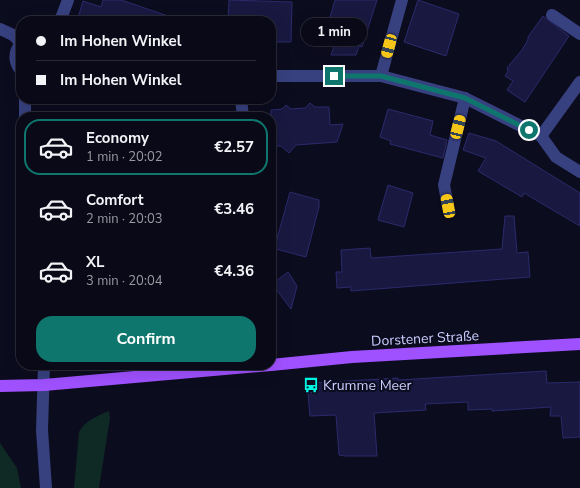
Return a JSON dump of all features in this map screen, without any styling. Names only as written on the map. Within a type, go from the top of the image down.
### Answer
[{"type":"main road","name":"Dorstener Straße","points":[[276,365],[352,357],[580,344]]},
{"type":"main road","name":"Dorstener Straße","points":[[0,386],[44,385],[214,370]]},
{"type":"street","points":[[62,16],[68,0]]},
{"type":"street","points":[[381,76],[402,0]]},
{"type":"street","points":[[552,15],[580,34]]},
{"type":"street","points":[[0,28],[16,38]]},
{"type":"street","points":[[276,76],[381,76],[465,98],[542,136],[556,157],[580,172]]},
{"type":"street","points":[[542,136],[580,82]]},
{"type":"street","points":[[448,206],[444,185],[465,98]]},
{"type":"street","points":[[44,370],[42,430],[46,488]]},
{"type":"green space","points":[[109,411],[110,418],[99,488],[74,488],[79,432],[88,421]]},
{"type":"green space","points":[[0,443],[17,468],[21,488],[0,488]]},
{"type":"building","points":[[103,0],[121,0],[168,16],[79,16],[83,1],[101,7]]},
{"type":"building","points":[[229,0],[292,2],[291,42],[276,42],[276,16],[228,16]]},
{"type":"building","points":[[335,0],[377,0],[362,47],[359,46],[356,55],[331,55],[337,38],[328,35],[330,29],[328,24]]},
{"type":"building","points":[[418,0],[459,14],[446,56],[404,42]]},
{"type":"building","points":[[543,16],[569,36],[525,102],[507,90],[513,81],[505,76],[508,71],[507,68],[522,50],[528,40],[528,37]]},
{"type":"building","points":[[310,103],[315,107],[329,107],[330,125],[343,124],[337,142],[296,145],[289,153],[281,146],[276,146],[276,112],[271,112],[271,110],[282,109],[286,105],[291,109],[305,108]]},
{"type":"building","points":[[388,109],[433,121],[430,135],[447,140],[443,158],[390,144],[391,141],[380,137]]},
{"type":"building","points":[[469,133],[496,141],[580,193],[580,226],[524,193],[522,197],[478,171],[486,158],[463,150]]},
{"type":"building","points":[[388,185],[413,193],[404,227],[378,220]]},
{"type":"building","points":[[290,192],[319,200],[319,207],[306,257],[276,249],[276,242]]},
{"type":"building","points":[[505,216],[514,216],[517,253],[528,252],[530,277],[351,291],[351,287],[337,288],[336,272],[342,272],[341,250],[370,248],[371,258],[502,249]]},
{"type":"building","points":[[288,272],[297,286],[291,309],[276,289],[276,281]]},
{"type":"building","points":[[546,371],[547,383],[580,382],[580,437],[563,438],[561,416],[550,416],[551,407],[492,411],[492,409],[468,410],[468,402],[425,404],[426,410],[374,413],[377,456],[345,456],[339,455],[336,415],[310,416],[308,393],[315,392],[314,383],[398,378],[398,380]]},
{"type":"place","name":"Krumme Meer","points":[[311,385]]},
{"type":"route","points":[[334,76],[381,76],[465,98],[529,130]]}]
